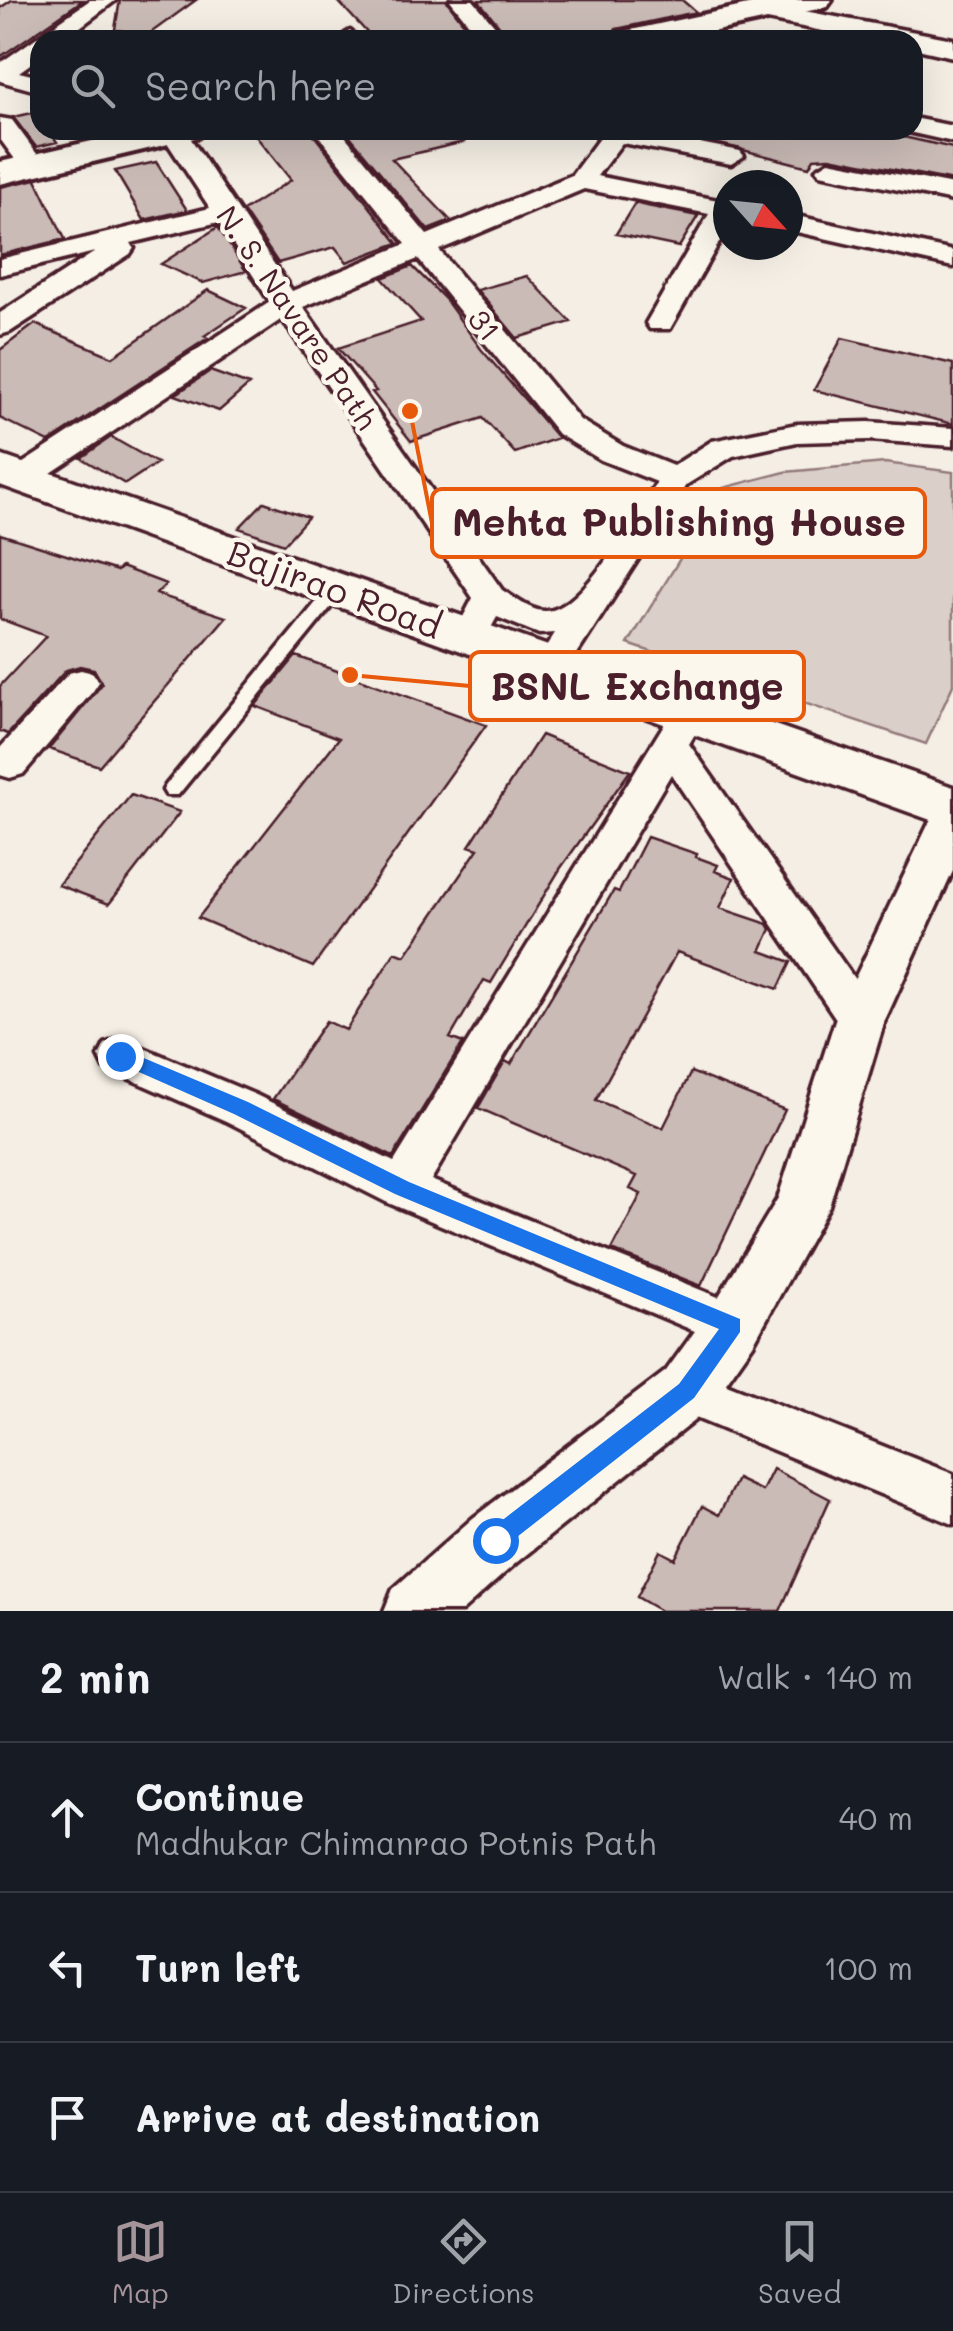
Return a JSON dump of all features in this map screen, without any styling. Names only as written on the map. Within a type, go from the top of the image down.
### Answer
[{"type":"highway","name":"Bajirao Road","points":[[11,473],[338,588],[480,617],[552,666],[681,730],[953,808]]},
{"type":"main road","points":[[678,30],[816,0]]},
{"type":"main road","points":[[16,169],[140,140]]},
{"type":"street","points":[[62,30],[105,0]]},
{"type":"street","points":[[461,0],[486,30]]},
{"type":"street","points":[[767,12],[860,30]]},
{"type":"street","points":[[923,42],[953,48]]},
{"type":"street","points":[[0,74],[30,53]]},
{"type":"street","points":[[0,74],[30,82]]},
{"type":"street","points":[[3,125],[16,169]]},
{"type":"street","points":[[923,128],[953,134]]},
{"type":"street","name":"N. S. Navare Path","points":[[183,140],[480,617],[546,626],[565,621],[594,599]]},
{"type":"street","name":"31","points":[[334,140],[569,427],[612,453],[675,478]]},
{"type":"street","points":[[11,473],[286,304],[581,181],[611,140]]},
{"type":"street","points":[[655,140],[731,156]]},
{"type":"street","points":[[829,170],[953,194]]},
{"type":"street","points":[[581,181],[713,207]]},
{"type":"street","points":[[0,267],[227,212]]},
{"type":"street","points":[[803,225],[953,259]]},
{"type":"street","points":[[0,326],[143,233]]},
{"type":"street","points":[[660,324],[713,234]]},
{"type":"street","points":[[552,666],[675,478],[723,448],[797,433],[869,431],[953,438]]},
{"type":"street","points":[[0,761],[10,765],[81,682]]},
{"type":"street","points":[[402,1188],[681,730],[860,1020]]},
{"type":"street","points":[[415,1611],[495,1540],[686,1391],[733,1325],[802,1206],[860,1020],[953,821]]},
{"type":"street","points":[[120,1056],[241,1108],[402,1188],[733,1325]]},
{"type":"street","points":[[686,1391],[953,1499]]},
{"type":"lane","points":[[172,790],[338,588]]},
{"type":"shaded area","points":[[885,463],[953,472],[953,685],[926,744],[628,644],[723,488],[785,472]]},
{"type":"building","points":[[12,0],[83,0],[39,30],[30,30],[30,36],[0,57],[0,8]]},
{"type":"building","points":[[120,0],[196,0],[155,30],[115,29]]},
{"type":"building","points":[[337,0],[446,0],[469,30],[365,30]]},
{"type":"building","points":[[478,0],[682,0],[696,12],[615,30],[503,30]]},
{"type":"building","points":[[30,113],[30,139],[13,117]]},
{"type":"building","points":[[31,140],[57,142],[36,147]]},
{"type":"building","points":[[259,140],[318,140],[398,243],[347,262],[335,247],[278,263],[243,211],[291,180]]},
{"type":"building","points":[[353,140],[464,140],[392,159],[451,221],[428,230]]},
{"type":"building","points":[[704,140],[917,140],[953,148],[953,181],[830,157],[814,158],[809,167]]},
{"type":"building","points":[[156,162],[187,210],[144,220],[115,171]]},
{"type":"building","points":[[36,179],[65,239],[0,255],[0,187]]},
{"type":"building","points":[[635,203],[698,216],[679,247],[616,234]]},
{"type":"building","points":[[218,227],[246,271],[203,283],[161,264]]},
{"type":"building","points":[[412,266],[445,299],[481,349],[558,438],[515,453],[483,418],[411,441],[372,392],[376,391],[338,348],[421,321],[382,278]]},
{"type":"building","points":[[527,276],[571,322],[517,338],[477,290]]},
{"type":"building","points":[[208,290],[246,308],[204,336],[208,338],[49,442],[0,418],[0,350],[35,324],[113,357]]},
{"type":"building","points":[[842,338],[953,364],[953,424],[814,390]]},
{"type":"building","points":[[210,371],[249,385],[219,411],[175,395]]},
{"type":"building","points":[[111,437],[157,463],[125,484],[81,458]]},
{"type":"building","points":[[264,502],[308,517],[284,544],[239,528]]},
{"type":"building","points":[[0,534],[117,571],[121,567],[166,584],[156,594],[226,617],[99,766],[49,749],[102,684],[94,669],[80,666],[66,670],[8,734],[0,731],[0,686],[46,636],[0,619]]},
{"type":"building","points":[[296,656],[486,725],[313,967],[198,918],[339,738],[255,706]]},
{"type":"building","points":[[541,735],[630,771],[560,869],[491,983],[484,980],[450,1038],[463,1043],[393,1157],[273,1099],[326,1021],[346,1030],[395,952],[405,956],[478,849],[469,846]]},
{"type":"building","points":[[131,795],[180,812],[109,904],[58,885]]},
{"type":"building","points":[[647,837],[697,854],[696,857],[718,865],[715,871],[734,878],[720,908],[768,924],[771,929],[761,951],[791,962],[778,989],[677,952],[596,1100],[663,1128],[691,1072],[785,1110],[701,1286],[612,1250],[641,1194],[630,1189],[637,1176],[478,1108],[505,1061],[511,1064],[614,890],[619,892]]},
{"type":"building","points":[[773,1469],[830,1499],[780,1611],[661,1611],[637,1597],[660,1551],[675,1559],[702,1506],[719,1515],[737,1479],[762,1491]]},
{"type":"place","name":"Mehta Publishing House","points":[[410,411]]},
{"type":"place","name":"BSNL Exchange","points":[[350,675]]},
{"type":"route","points":[[120,1056],[241,1108],[402,1188],[733,1325],[686,1391],[495,1540]]}]
